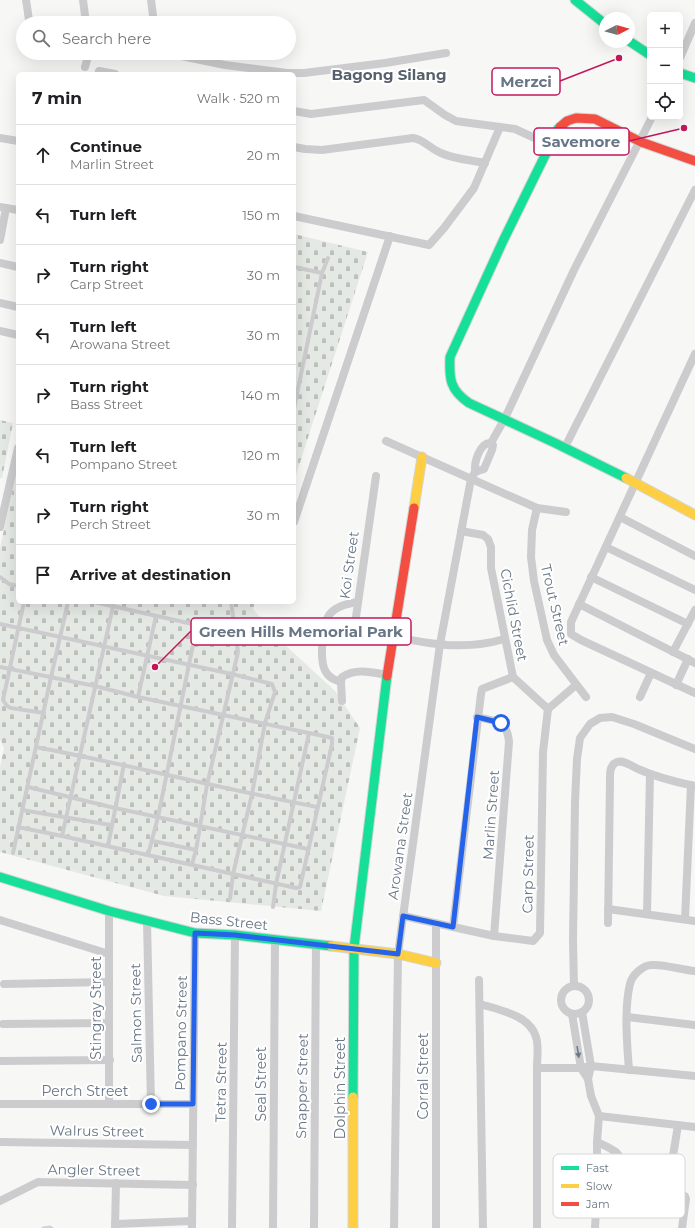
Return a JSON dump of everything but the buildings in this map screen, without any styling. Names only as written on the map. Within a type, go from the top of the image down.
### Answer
[{"type":"street","points":[[26,0],[28,16]]},
{"type":"street","points":[[83,0],[85,16]]},
{"type":"street","points":[[151,0],[153,16]]},
{"type":"street","points":[[575,0],[599,19]]},
{"type":"street","points":[[683,51],[695,23]]},
{"type":"street","points":[[635,45],[647,53]]},
{"type":"street","points":[[296,73],[386,63],[446,53]]},
{"type":"street","points":[[85,67],[87,60]]},
{"type":"street","points":[[201,60],[226,65],[279,72]]},
{"type":"street","points":[[683,74],[695,78]]},
{"type":"street","points":[[296,111],[311,114],[424,100],[445,115],[456,120],[514,128],[550,146]]},
{"type":"street","points":[[695,161],[641,142],[595,119],[576,118],[567,121],[558,129],[503,242],[450,357],[449,372],[452,387],[460,397],[469,403],[505,418],[565,447],[635,482],[695,515]]},
{"type":"street","name":"Arowana Street","points":[[394,1228],[398,954],[440,644],[474,465],[483,446],[487,443],[491,443],[505,418],[574,270],[641,142],[651,120]]},
{"type":"street","points":[[296,216],[429,245],[444,228],[474,188],[500,126]]},
{"type":"street","points":[[0,138],[16,141]]},
{"type":"street","points":[[296,147],[322,150],[417,138],[433,149],[451,157],[485,163]]},
{"type":"street","points":[[565,447],[695,190]]},
{"type":"street","points":[[0,240],[3,208],[16,210]]},
{"type":"street","points":[[296,516],[390,236]]},
{"type":"street","points":[[0,263],[16,267]]},
{"type":"street","points":[[0,303],[16,307]]},
{"type":"street","points":[[0,331],[16,335]]},
{"type":"street","points":[[695,354],[591,577],[571,622],[570,634],[695,693]]},
{"type":"street","points":[[386,441],[422,457],[473,476],[537,508],[566,512]]},
{"type":"street","points":[[0,527],[16,457]]},
{"type":"street","name":"Dolphin Street","points":[[353,1228],[354,948],[392,636],[422,457]]},
{"type":"street","name":"Koi Street","points":[[376,476],[357,602],[356,627],[358,629],[392,636],[440,644],[472,646],[489,644],[504,639]]},
{"type":"street","name":"Trout Street","points":[[537,508],[532,530],[531,557],[540,610],[548,640],[554,655],[586,697]]},
{"type":"street","points":[[620,517],[695,556]]},
{"type":"street","name":"Cichlid Street","points":[[461,531],[483,535],[488,539],[491,547],[491,568],[504,639],[513,677],[548,709]]},
{"type":"street","points":[[606,547],[695,590]]},
{"type":"street","points":[[591,577],[688,624]]},
{"type":"street","points":[[341,682],[331,678],[325,672],[322,664],[322,644],[324,631],[329,616],[336,609],[343,605],[357,602]]},
{"type":"street","points":[[579,604],[692,661],[676,685]]},
{"type":"street","points":[[673,652],[695,610]]},
{"type":"street","points":[[342,701],[342,677],[349,673],[367,671],[387,675]]},
{"type":"street","points":[[640,697],[651,673]]},
{"type":"street","points":[[453,927],[477,717],[482,689],[513,677]]},
{"type":"street","points":[[548,709],[576,685]]},
{"type":"street","name":"Carp Street","points":[[403,916],[494,936],[533,941],[540,933],[543,752],[548,709]]},
{"type":"street","name":"Marlin Street","points":[[477,717],[501,723],[506,727],[509,737],[494,936]]},
{"type":"street","points":[[574,986],[573,941],[575,802],[577,759],[580,738],[590,724],[600,718],[612,717],[634,724],[695,749]]},
{"type":"street","points":[[608,923],[611,770],[613,765],[618,762],[625,762],[650,774],[693,785],[686,919]]},
{"type":"street","points":[[647,914],[650,774]]},
{"type":"street","name":"Bass Street","points":[[0,878],[109,911],[195,933],[235,935],[354,948],[398,954],[436,963]]},
{"type":"street","points":[[608,909],[695,921]]},
{"type":"street","name":"Stingray Street","points":[[109,911],[110,1104]]},
{"type":"street","points":[[0,920],[109,954]]},
{"type":"street","name":"Salmon Street","points":[[147,921],[151,1104]]},
{"type":"street","name":"Corral Street","points":[[436,924],[436,1228]]},
{"type":"street","name":"Pompano Street","points":[[192,1225],[195,933]]},
{"type":"street","name":"Tetra Street","points":[[232,1228],[235,935]]},
{"type":"street","name":"Seal Street","points":[[273,1228],[275,940]]},
{"type":"street","name":"Snapper Street","points":[[314,1228],[316,944]]},
{"type":"street","points":[[629,1070],[627,1017],[630,982],[640,970],[651,965],[695,971]]},
{"type":"street","points":[[479,980],[483,1228]]},
{"type":"street","points":[[4,984],[109,982]]},
{"type":"street","points":[[574,986],[582,988],[587,994],[588,1003],[585,1010],[582,1012],[572,1014],[562,1007],[561,999],[563,992],[569,987],[574,986]]},
{"type":"street","points":[[480,1004],[526,1021],[532,1028],[536,1038],[537,1228]]},
{"type":"street","points":[[582,1012],[591,1066],[588,1079]]},
{"type":"street","points":[[572,1014],[581,1068],[588,1079],[591,1096],[598,1116],[597,1154]]},
{"type":"street","points":[[627,1017],[695,1025]]},
{"type":"street","points":[[3,1024],[109,1022]]},
{"type":"street","points":[[0,1061],[110,1060]]},
{"type":"street","points":[[537,1068],[581,1068],[591,1066],[695,1076]]},
{"type":"street","name":"Perch Street","points":[[0,1104],[193,1104]]},
{"type":"street","points":[[598,1116],[695,1127]]},
{"type":"street","points":[[673,1154],[678,1125]]},
{"type":"street","name":"Walrus Street","points":[[0,1142],[193,1145]]},
{"type":"street","points":[[597,1142],[618,1154]]},
{"type":"street","name":"Angler Street","points":[[0,1201],[38,1182],[193,1184]]},
{"type":"street","points":[[116,1183],[115,1226],[192,1225]]},
{"type":"street","points":[[685,1196],[685,1206]]},
{"type":"street","points":[[595,1228],[596,1218]]},
{"type":"street","points":[[682,1228],[683,1218]]},
{"type":"lane","points":[[296,398],[322,273],[328,258]]},
{"type":"lane","points":[[296,267],[322,273]]},
{"type":"lane","points":[[0,577],[8,584],[16,586]]},
{"type":"lane","points":[[24,604],[3,700],[4,704],[11,708],[44,714]]},
{"type":"lane","points":[[13,853],[68,604]]},
{"type":"lane","points":[[62,836],[114,604],[156,616],[197,625],[234,629]]},
{"type":"lane","points":[[192,864],[196,850],[207,785],[238,652],[231,604]]},
{"type":"lane","points":[[138,697],[156,616]]},
{"type":"lane","points":[[0,624],[147,655],[272,684],[275,692],[265,723],[252,794],[233,874],[230,898]]},
{"type":"lane","points":[[148,855],[153,841],[197,625]]},
{"type":"lane","points":[[0,667],[95,686],[224,716],[330,737],[332,741],[300,887],[296,888],[276,884],[192,864],[18,827]]},
{"type":"lane","points":[[273,907],[276,884],[309,733]]},
{"type":"lane","points":[[36,747],[124,764],[207,785],[317,807]]},
{"type":"lane","points":[[108,846],[124,764]]},
{"type":"lane","points":[[28,787],[115,808],[308,849]]},
{"type":"lane","points":[[22,810],[111,825]]},
{"type":"lane","points":[[153,841],[196,850]]},
{"type":"green space","points":[[296,234],[368,252],[296,475]]},
{"type":"green space","points":[[0,420],[13,423],[2,478],[0,478]]},
{"type":"green space","points":[[16,473],[16,604],[254,604],[253,609],[284,644],[335,691],[360,728],[321,911],[164,896],[0,852],[0,767],[4,748],[0,740],[0,548]]},
{"type":"waterway","points":[[43,1228],[52,1228]]},
{"type":"traffic: fast","points":[[575,0],[599,19]]},
{"type":"traffic: fast","points":[[635,45],[647,53]]},
{"type":"traffic: fast","points":[[683,74],[695,78]]},
{"type":"traffic: fast","points":[[560,127],[503,241],[450,357],[451,378],[454,389],[469,403],[626,478]]},
{"type":"traffic: fast","points":[[353,1097],[354,948],[387,676]]},
{"type":"traffic: fast","points":[[0,877],[109,911],[195,933],[235,935],[331,946]]},
{"type":"traffic: slow","points":[[414,508],[422,457]]},
{"type":"traffic: slow","points":[[626,478],[695,515]]},
{"type":"traffic: slow","points":[[331,946],[398,954],[436,963]]},
{"type":"traffic: slow","points":[[353,1097],[353,1228]]},
{"type":"traffic: jam","points":[[560,127],[567,121],[576,118],[595,119],[641,142],[695,161]]},
{"type":"traffic: jam","points":[[387,676],[414,508]]},
{"type":"place","name":"Merzci","points":[[619,58]]},
{"type":"place","name":"Savemore","points":[[684,128]]},
{"type":"place","name":"Green Hills Memorial Park","points":[[155,667]]},
{"type":"district","name":"Bagong Silang","points":[[389,75]]},
{"type":"route","points":[[151,1104],[193,1104],[195,933],[235,935],[398,954],[403,916],[453,927],[477,717],[501,723]]}]
